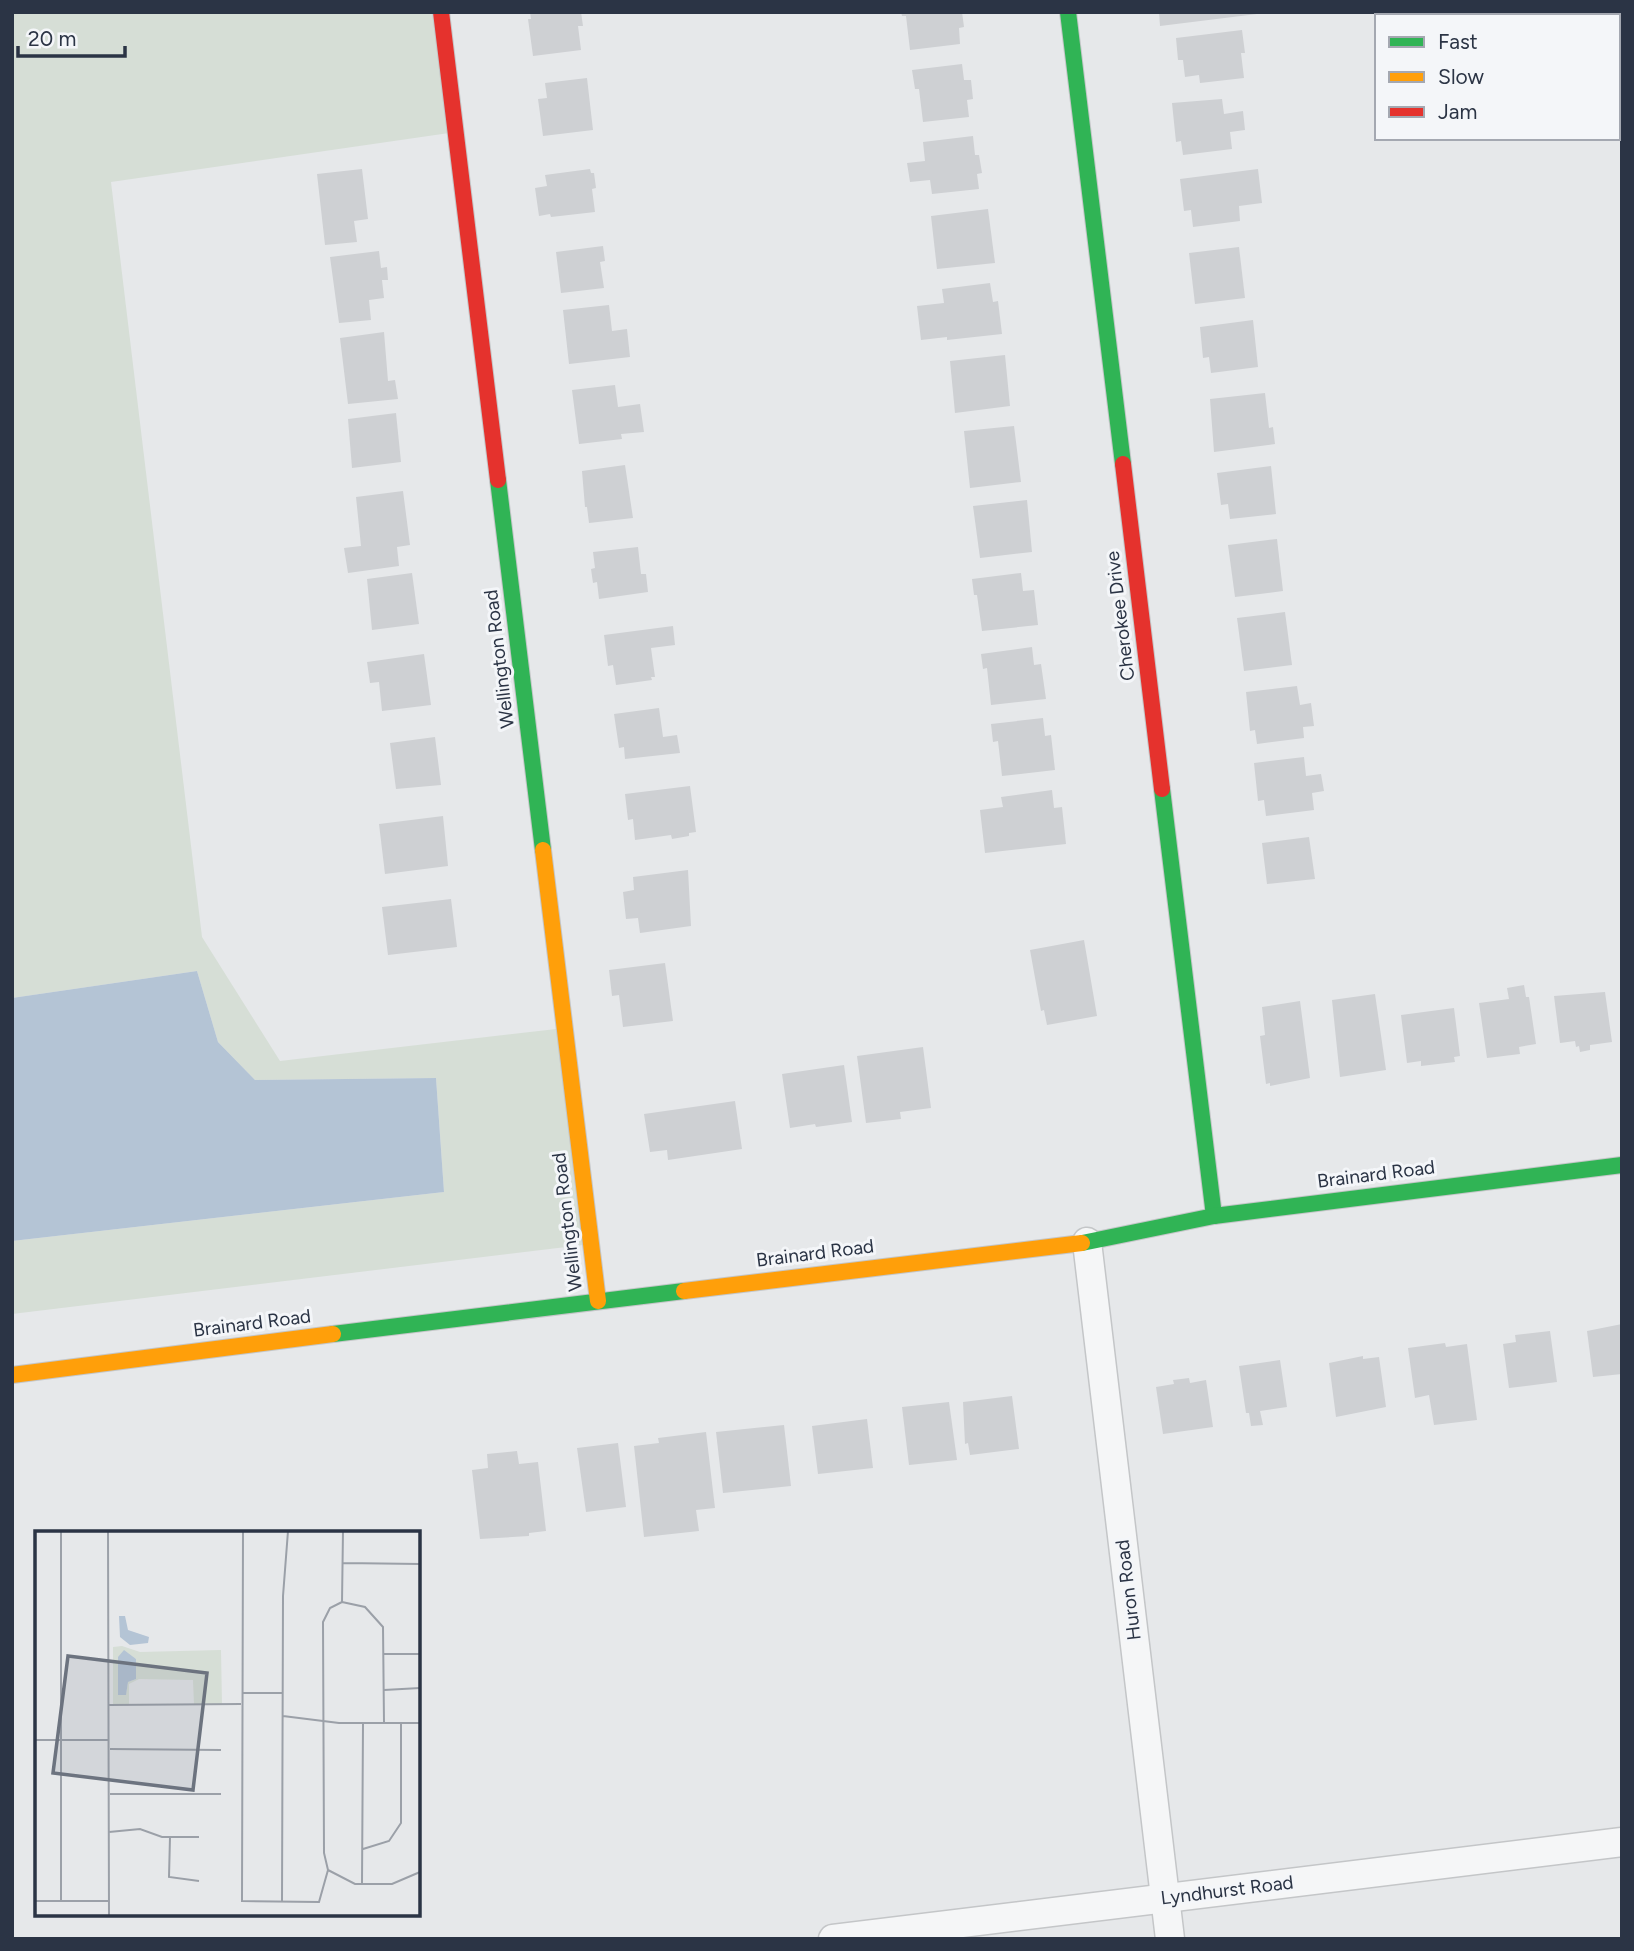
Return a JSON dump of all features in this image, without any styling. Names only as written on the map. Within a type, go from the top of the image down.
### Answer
[{"type":"street","name":"Wellington Road","points":[[441,12],[598,1301]]},
{"type":"street","name":"Cherokee Drive","points":[[1068,12],[1214,1216]]},
{"type":"street","name":"Brainard Road","points":[[12,1375],[1087,1242],[1214,1216],[1622,1166]]},
{"type":"street","name":"Huron Road","points":[[1087,1242],[1170,1939]]},
{"type":"street","name":"Lyndhurst Road","points":[[833,1939],[1622,1842]]},
{"type":"shaded area","points":[[12,12],[441,12],[456,132],[111,182],[202,937],[280,1061],[565,1028],[591,1244],[12,1314],[12,1241],[444,1192],[436,1078],[255,1080],[218,1042],[197,971],[12,998]]},
{"type":"water","points":[[197,971],[218,1042],[255,1080],[436,1078],[444,1192],[12,1241],[12,998]]},
{"type":"building","points":[[530,12],[581,12],[583,26],[578,26],[581,50],[533,56],[528,19],[531,19]]},
{"type":"building","points":[[901,12],[962,12],[964,27],[959,28],[960,44],[910,50],[906,16],[902,16]]},
{"type":"building","points":[[1159,12],[1256,12],[1257,14],[1160,26]]},
{"type":"building","points":[[1242,30],[1244,78],[1200,83],[1199,75],[1185,77],[1183,60],[1178,60],[1176,38]]},
{"type":"building","points":[[962,64],[964,80],[971,80],[973,99],[967,100],[969,117],[923,122],[919,89],[915,89],[912,70]]},
{"type":"building","points":[[587,78],[593,130],[543,136],[538,99],[547,98],[545,83]]},
{"type":"building","points":[[1222,99],[1224,114],[1243,111],[1245,130],[1230,132],[1232,149],[1183,155],[1181,141],[1176,142],[1172,103]]},
{"type":"building","points":[[973,136],[975,155],[979,155],[982,173],[977,174],[979,189],[932,194],[930,180],[910,182],[907,163],[925,161],[923,142]]},
{"type":"building","points":[[362,169],[368,219],[354,221],[357,242],[325,245],[317,174]]},
{"type":"building","points":[[590,169],[591,173],[594,173],[596,188],[592,189],[595,212],[539,216],[535,188],[547,186],[545,175]]},
{"type":"building","points":[[1258,169],[1262,203],[1239,206],[1240,221],[1193,227],[1191,210],[1184,211],[1180,179]]},
{"type":"building","points":[[988,209],[995,263],[937,269],[931,216]]},
{"type":"building","points":[[603,246],[605,261],[600,262],[604,288],[561,293],[556,252]]},
{"type":"building","points":[[1239,247],[1245,298],[1195,304],[1189,253]]},
{"type":"building","points":[[379,251],[381,268],[387,267],[388,280],[382,280],[384,298],[369,300],[371,320],[339,323],[330,257]]},
{"type":"building","points":[[990,283],[993,302],[998,301],[1002,334],[921,340],[917,306],[944,303],[942,289]]},
{"type":"building","points":[[609,305],[612,331],[627,329],[630,357],[569,364],[563,310]]},
{"type":"building","points":[[1253,320],[1258,367],[1211,373],[1209,357],[1203,358],[1200,327]]},
{"type":"building","points":[[384,332],[388,381],[395,380],[398,399],[348,404],[340,338]]},
{"type":"building","points":[[1005,355],[1010,406],[955,413],[950,361]]},
{"type":"building","points":[[615,385],[618,407],[640,404],[644,432],[621,434],[622,439],[579,444],[572,390]]},
{"type":"building","points":[[1265,393],[1269,428],[1273,427],[1275,444],[1214,452],[1210,399]]},
{"type":"building","points":[[396,413],[401,462],[352,468],[348,419]]},
{"type":"building","points":[[1014,426],[1021,482],[970,488],[964,431]]},
{"type":"building","points":[[625,465],[633,518],[589,523],[582,471]]},
{"type":"building","points":[[1271,466],[1276,514],[1230,519],[1228,504],[1221,505],[1217,473]]},
{"type":"building","points":[[403,491],[410,545],[397,547],[399,566],[348,573],[344,548],[361,546],[356,497]]},
{"type":"building","points":[[1027,500],[1032,552],[980,558],[973,506]]},
{"type":"building","points":[[1277,539],[1283,591],[1235,597],[1228,545]]},
{"type":"building","points":[[638,547],[641,574],[646,574],[648,592],[599,599],[597,582],[593,583],[591,569],[595,568],[593,552]]},
{"type":"building","points":[[412,573],[419,624],[372,630],[367,579]]},
{"type":"building","points":[[1021,573],[1023,591],[1034,590],[1038,625],[982,631],[972,579]]},
{"type":"building","points":[[1285,612],[1292,665],[1244,671],[1237,618]]},
{"type":"building","points":[[673,626],[675,645],[651,648],[655,677],[651,677],[652,680],[616,685],[613,665],[608,666],[604,635]]},
{"type":"building","points":[[1032,647],[1034,665],[1041,664],[1046,699],[991,705],[987,668],[983,669],[981,654]]},
{"type":"building","points":[[424,654],[431,705],[382,711],[379,682],[370,683],[367,662]]},
{"type":"building","points":[[1297,686],[1300,705],[1311,703],[1314,726],[1303,727],[1304,738],[1257,744],[1255,730],[1250,731],[1246,692]]},
{"type":"building","points":[[659,708],[663,737],[677,735],[680,753],[625,759],[624,747],[619,748],[614,714]]},
{"type":"building","points":[[1043,718],[1045,736],[1051,735],[1055,770],[1002,776],[998,741],[993,742],[991,724]]},
{"type":"building","points":[[435,737],[441,785],[396,789],[390,743]]},
{"type":"building","points":[[1304,757],[1306,776],[1321,774],[1324,791],[1312,793],[1314,810],[1266,816],[1264,800],[1258,801],[1254,763]]},
{"type":"building","points":[[690,786],[696,832],[672,839],[671,835],[635,840],[633,819],[628,820],[625,794]]},
{"type":"building","points":[[1052,790],[1054,808],[1062,807],[1066,844],[985,853],[980,810],[1003,807],[1001,797]]},
{"type":"building","points":[[443,816],[448,866],[385,874],[379,824]]},
{"type":"building","points":[[1309,837],[1315,879],[1267,884],[1262,843]]},
{"type":"building","points":[[688,870],[691,926],[640,933],[638,918],[626,919],[623,892],[634,890],[633,877]]},
{"type":"building","points":[[451,899],[457,947],[388,955],[382,907]]},
{"type":"building","points":[[1084,940],[1097,1016],[1047,1025],[1044,1010],[1041,1011],[1030,950]]},
{"type":"building","points":[[665,963],[673,1021],[623,1027],[619,995],[612,996],[609,970]]},
{"type":"building","points":[[1524,985],[1526,997],[1529,997],[1536,1044],[1519,1047],[1520,1054],[1487,1058],[1479,1003],[1509,999],[1507,988]]},
{"type":"building","points":[[1605,992],[1612,1042],[1590,1045],[1590,1050],[1580,1052],[1575,1041],[1560,1043],[1554,996]]},
{"type":"building","points":[[1375,994],[1386,1070],[1340,1077],[1332,1000]]},
{"type":"building","points":[[1300,1001],[1310,1078],[1270,1086],[1270,1083],[1266,1084],[1260,1036],[1265,1035],[1262,1007]]},
{"type":"building","points":[[1454,1008],[1460,1056],[1454,1057],[1455,1062],[1421,1066],[1421,1061],[1407,1063],[1401,1015]]},
{"type":"building","points":[[923,1047],[931,1108],[900,1112],[901,1119],[866,1123],[857,1056]]},
{"type":"building","points":[[844,1065],[852,1122],[790,1128],[782,1074]]},
{"type":"building","points":[[735,1101],[742,1149],[668,1160],[667,1150],[650,1152],[644,1114]]},
{"type":"building","points":[[1622,1324],[1622,1374],[1593,1377],[1587,1331]]},
{"type":"building","points":[[1550,1331],[1557,1382],[1509,1388],[1503,1344],[1516,1342],[1515,1335]]},
{"type":"building","points":[[1445,1343],[1446,1347],[1467,1344],[1477,1420],[1434,1425],[1429,1395],[1415,1398],[1408,1348]]},
{"type":"building","points":[[1363,1356],[1363,1359],[1379,1357],[1386,1407],[1336,1417],[1329,1363]]},
{"type":"building","points":[[1280,1360],[1287,1407],[1260,1411],[1263,1425],[1251,1426],[1249,1413],[1246,1413],[1239,1366]]},
{"type":"building","points":[[1189,1378],[1190,1383],[1206,1380],[1213,1427],[1163,1434],[1156,1387],[1174,1384],[1173,1380]]},
{"type":"building","points":[[1012,1396],[1019,1449],[970,1455],[968,1443],[965,1444],[963,1402]]},
{"type":"building","points":[[949,1402],[957,1460],[909,1465],[902,1407]]},
{"type":"building","points":[[867,1419],[873,1468],[818,1474],[812,1426]]},
{"type":"building","points":[[784,1425],[791,1486],[723,1493],[716,1432]]},
{"type":"building","points":[[706,1432],[715,1508],[696,1510],[699,1531],[644,1537],[634,1446],[659,1443],[658,1438]]},
{"type":"building","points":[[618,1443],[626,1507],[586,1512],[577,1448]]},
{"type":"building","points":[[517,1451],[519,1464],[538,1462],[546,1531],[529,1533],[529,1536],[480,1539],[472,1470],[488,1468],[487,1454]]},
{"type":"traffic: fast","points":[[1068,12],[1123,464]]},
{"type":"traffic: fast","points":[[498,480],[543,850]]},
{"type":"traffic: fast","points":[[1162,789],[1214,1216]]},
{"type":"traffic: fast","points":[[1082,1243],[1214,1216],[1622,1165]]},
{"type":"traffic: fast","points":[[333,1334],[684,1291]]},
{"type":"traffic: slow","points":[[543,850],[598,1301]]},
{"type":"traffic: slow","points":[[684,1291],[1082,1243]]},
{"type":"traffic: slow","points":[[12,1375],[333,1334]]},
{"type":"traffic: jam","points":[[441,12],[498,480]]},
{"type":"traffic: jam","points":[[1123,464],[1162,789]]}]
